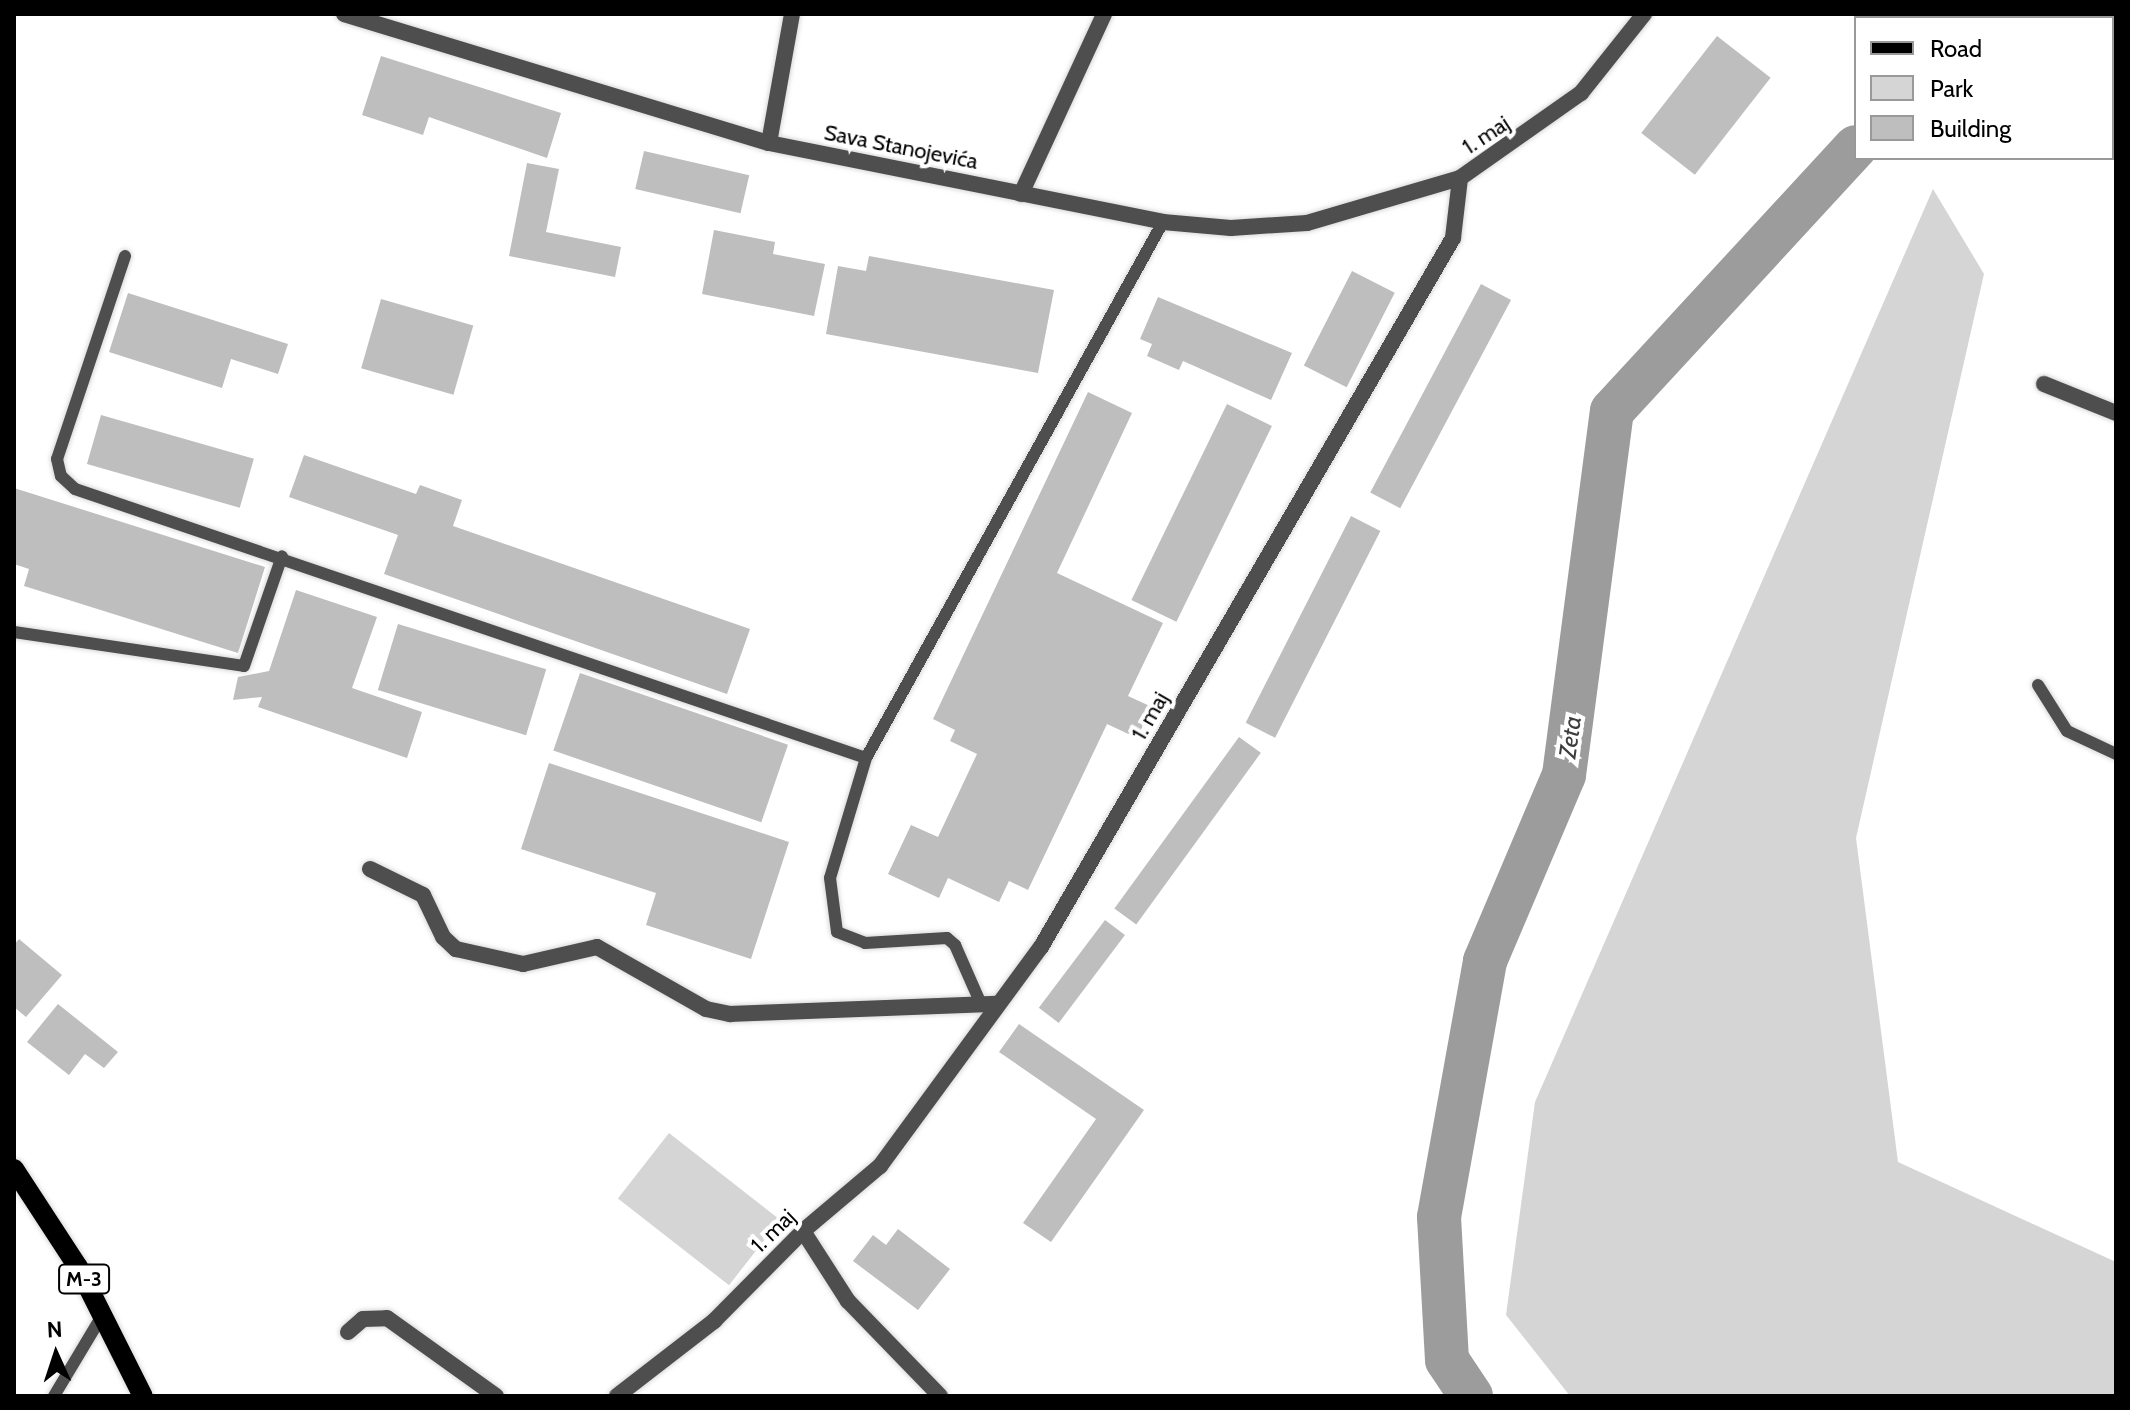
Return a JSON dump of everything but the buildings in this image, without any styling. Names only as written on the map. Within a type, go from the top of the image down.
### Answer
[{"type":"main road","name":"M-3","points":[[14,1169],[103,1314],[143,1396]]},
{"type":"street","name":"Sava Stanojevića","points":[[344,14],[769,143],[1163,222],[1231,228],[1307,223],[1460,178]]},
{"type":"street","points":[[769,143],[792,14]]},
{"type":"street","points":[[1021,194],[1104,14]]},
{"type":"street","name":"1. maj","points":[[617,1396],[714,1321],[803,1231],[880,1166],[988,1004],[1041,947],[1453,238],[1460,178],[1581,93],[1644,14]]},
{"type":"street","points":[[2044,384],[2116,413]]},
{"type":"street","points":[[370,869],[423,895],[443,937],[456,949],[523,964],[597,947],[706,1009],[730,1014],[988,1004]]},
{"type":"street","points":[[803,1231],[848,1301],[940,1396]]},
{"type":"street","points":[[348,1332],[363,1319],[387,1318],[496,1396]]},
{"type":"lane","points":[[988,1004],[955,945],[947,938],[865,943],[837,932],[830,878],[866,758],[1163,222]]},
{"type":"lane","points":[[125,256],[57,459],[61,476],[75,489],[282,556],[866,758]]},
{"type":"lane","points":[[14,632],[244,666],[282,556]]},
{"type":"lane","points":[[2038,685],[2067,731],[2116,754]]},
{"type":"lane","points":[[54,1396],[103,1314]]},
{"type":"green space","points":[[1933,189],[1984,274],[1856,838],[1898,1162],[2116,1262],[2116,1396],[1570,1396],[1506,1315],[1535,1102]]},
{"type":"green space","points":[[669,1133],[780,1220],[729,1285],[618,1198]]},
{"type":"waterway","name":"Zeta","points":[[1471,1396],[1447,1360],[1439,1217],[1485,961],[1564,775],[1612,411],[1854,149]]}]
